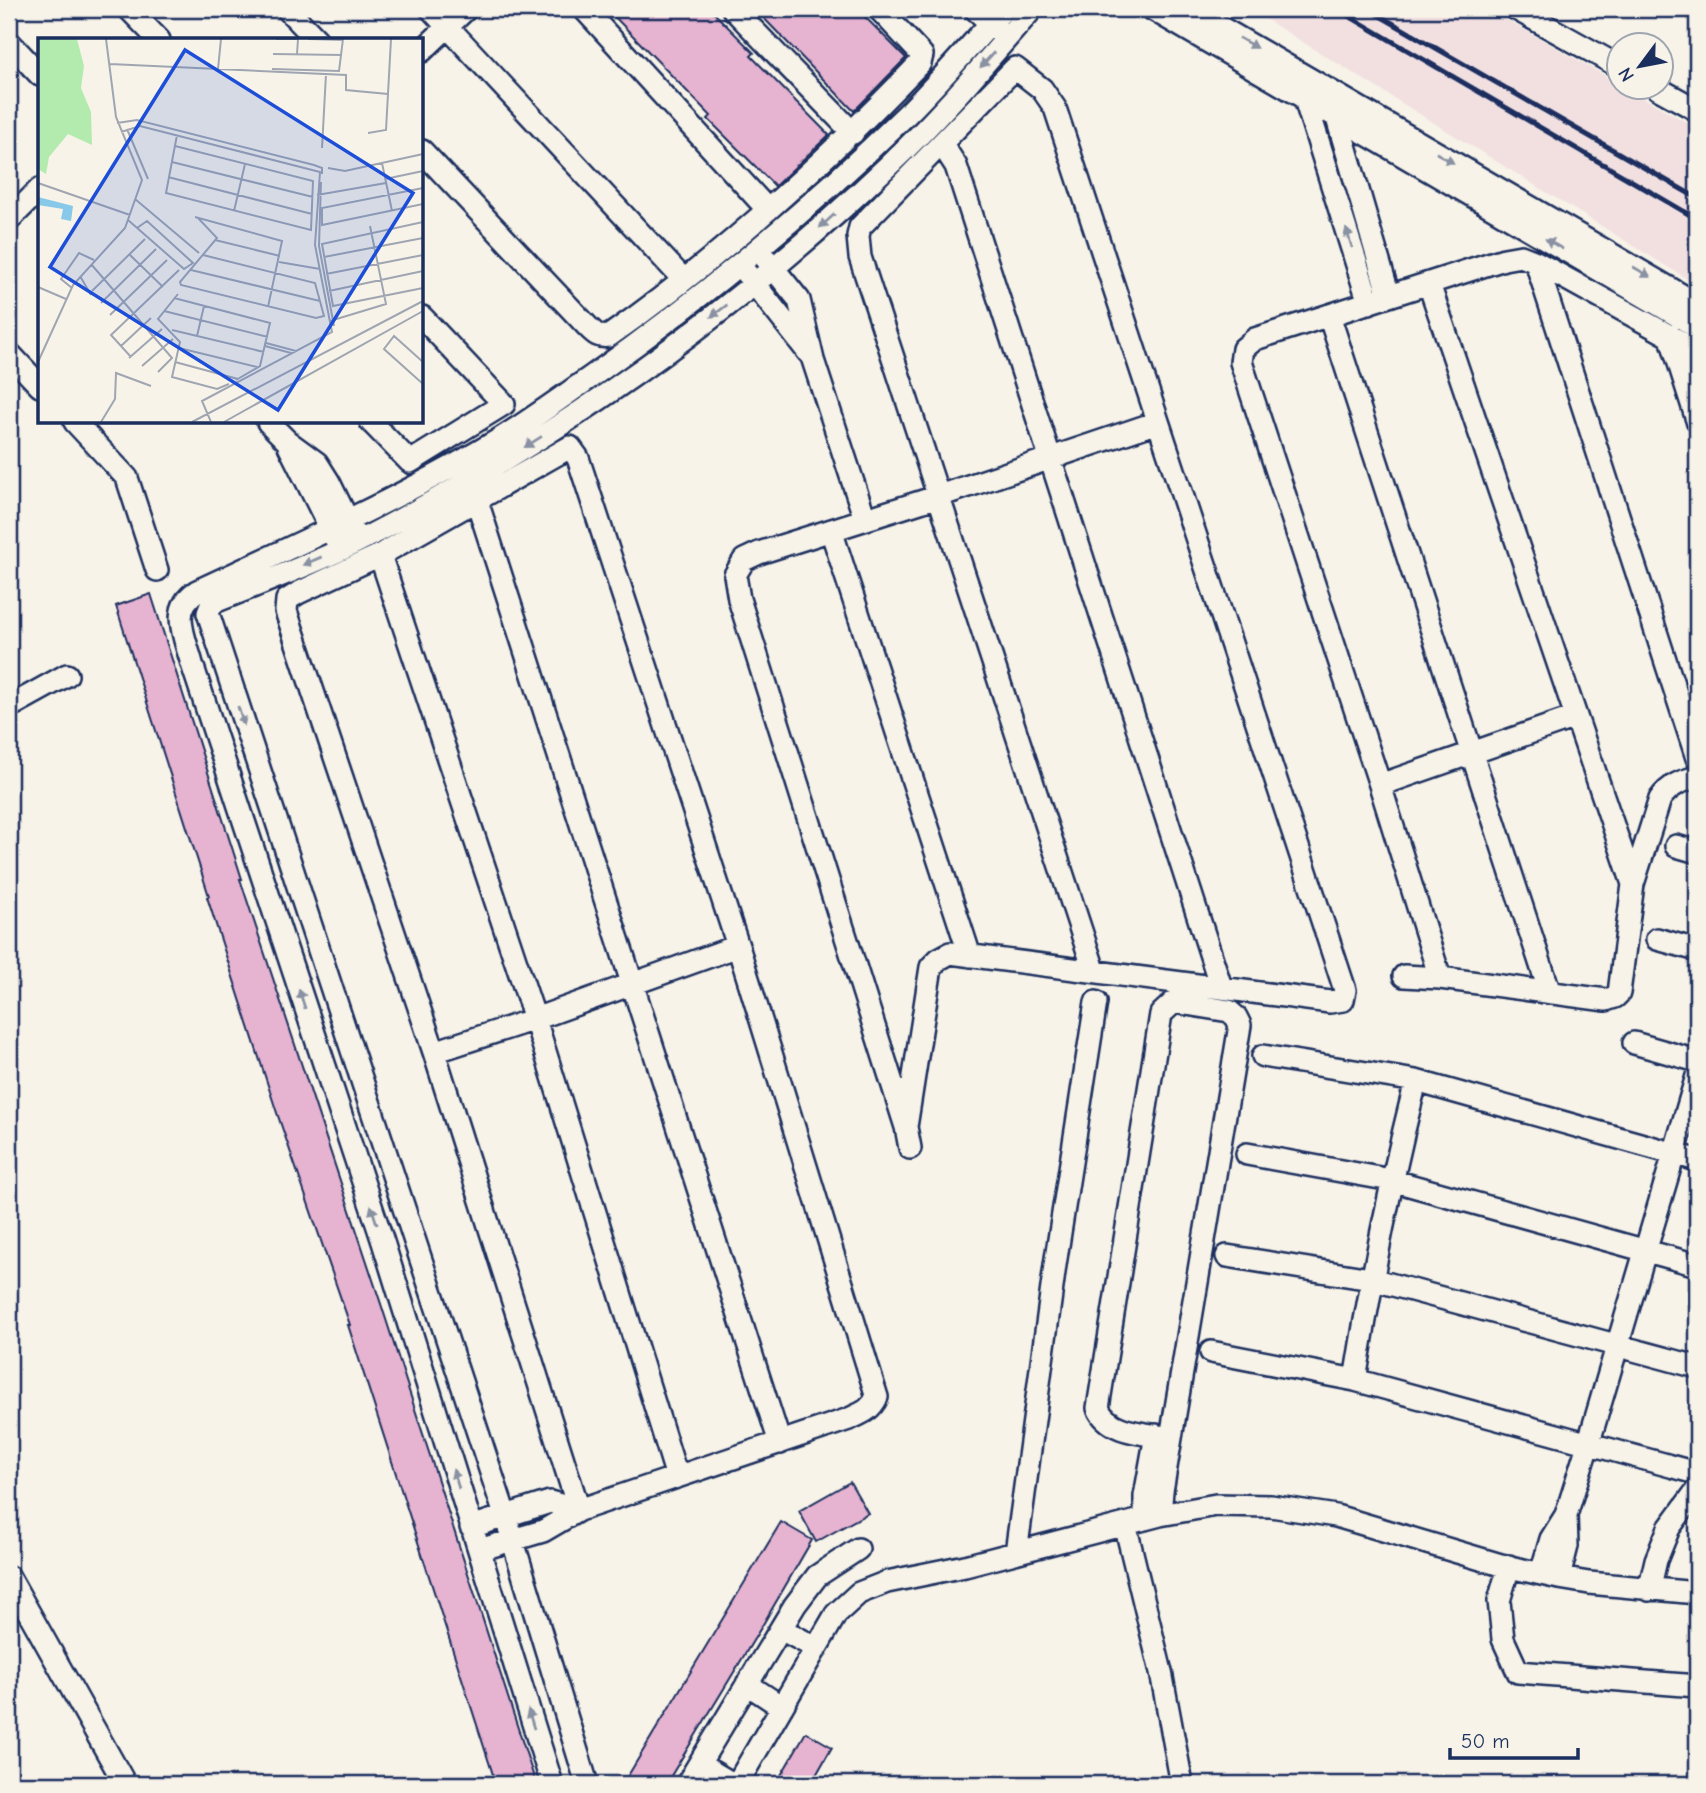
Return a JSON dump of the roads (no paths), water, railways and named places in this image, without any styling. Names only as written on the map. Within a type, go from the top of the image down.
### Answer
[{"type":"street","points":[[129,9],[157,38]]},
{"type":"street","points":[[287,9],[315,38]]},
{"type":"street","points":[[431,9],[683,279]]},
{"type":"street","points":[[424,49],[466,9]]},
{"type":"street","points":[[584,9],[768,210]]},
{"type":"street","points":[[733,9],[853,133]]},
{"type":"street","points":[[424,152],[596,335],[609,336],[768,210],[853,133],[920,63],[922,55],[879,9]]},
{"type":"street","points":[[1152,9],[1309,90],[1697,304]]},
{"type":"street","points":[[1189,9],[1309,90],[1379,299]]},
{"type":"street","points":[[1516,9],[1604,58]]},
{"type":"street","points":[[587,1784],[505,1515],[208,613],[212,603],[349,546],[460,487],[573,417],[640,371],[774,270],[914,141],[1007,38],[1005,13]]},
{"type":"street","points":[[552,1784],[383,1242],[180,621],[187,597],[340,525],[442,473],[498,441],[637,345],[758,250],[842,176],[910,111],[1005,13]]},
{"type":"street","points":[[9,42],[38,73]]},
{"type":"street","points":[[1094,970],[939,496],[860,257],[858,236],[860,227],[1015,68],[1042,89],[1055,108],[1345,990],[1343,1000],[1330,1002],[950,953],[931,967],[908,1138],[739,599],[735,575],[744,560],[939,496],[1158,422]]},
{"type":"street","points":[[1674,97],[1697,110]]},
{"type":"street","points":[[1342,109],[1379,299]]},
{"type":"street","points":[[1342,109],[1697,327]]},
{"type":"street","points":[[942,144],[956,166],[1222,987]]},
{"type":"street","points":[[13,206],[38,190]]},
{"type":"street","points":[[758,250],[799,300],[813,360],[865,519]]},
{"type":"street","points":[[1440,978],[1380,785],[1241,362],[1243,349],[1255,339],[1504,259],[1521,256],[1697,351]]},
{"type":"street","points":[[1536,262],[1697,758]]},
{"type":"street","points":[[738,265],[813,360]]},
{"type":"street","points":[[1430,284],[1633,884]]},
{"type":"street","points":[[1329,315],[1550,993]]},
{"type":"street","points":[[373,424],[410,462],[504,404],[424,319]]},
{"type":"street","points":[[1670,335],[1697,420]]},
{"type":"street","points":[[9,353],[38,384]]},
{"type":"street","points":[[560,399],[573,417]]},
{"type":"street","points":[[77,424],[127,478],[158,570]]},
{"type":"street","points":[[270,424],[286,441],[340,525],[349,546]]},
{"type":"street","points":[[479,1550],[543,1531],[579,1510],[858,1415],[873,1405],[877,1397],[738,946],[573,449],[567,447],[380,555],[298,593],[287,600],[286,611],[434,1052],[579,1510]]},
{"type":"street","points":[[477,501],[779,1443]]},
{"type":"street","points":[[831,530],[970,956]]},
{"type":"street","points":[[380,555],[535,1019],[677,1477]]},
{"type":"street","points":[[180,621],[211,623]]},
{"type":"street","points":[[9,707],[67,675]]},
{"type":"street","points":[[1380,785],[1575,716]]},
{"type":"street","points":[[1404,976],[1440,978],[1606,1000],[1619,993],[1633,884],[1660,799],[1667,789],[1681,781],[1697,777]]},
{"type":"street","points":[[1676,846],[1697,852]]},
{"type":"street","points":[[278,927],[307,917]]},
{"type":"street","points":[[1657,939],[1697,950]]},
{"type":"street","points":[[434,1052],[634,985],[738,946]]},
{"type":"street","points":[[1016,1553],[1055,1265],[1096,1002]]},
{"type":"street","points":[[1163,1436],[1115,1427],[1102,1418],[1098,1408],[1161,1014],[1174,1002],[1229,1012],[1236,1017],[1240,1025],[1163,1436],[1162,1491],[1143,1519],[1161,1672],[1182,1784]]},
{"type":"street","points":[[1634,1043],[1697,1061]]},
{"type":"street","points":[[1263,1056],[1416,1081],[1697,1160]]},
{"type":"street","points":[[1550,1576],[1567,1546],[1566,1515],[1697,1076]]},
{"type":"street","points":[[1355,1380],[1371,1279],[1391,1180],[1416,1081]]},
{"type":"street","points":[[1247,1154],[1391,1180],[1697,1265]]},
{"type":"street","points":[[383,1242],[410,1232]]},
{"type":"street","points":[[1227,1256],[1371,1279],[1697,1367]]},
{"type":"street","points":[[1211,1352],[1355,1380],[1588,1445],[1693,1481],[1656,1560],[1649,1590]]},
{"type":"street","points":[[471,1527],[550,1502],[579,1510]]},
{"type":"street","points":[[699,1764],[735,1784],[836,1614],[859,1593],[887,1583],[1016,1553],[1143,1519],[1216,1505],[1284,1508],[1336,1516],[1550,1576],[1649,1590],[1697,1593]]},
{"type":"street","points":[[687,1784],[795,1605],[817,1576],[858,1549]]},
{"type":"street","points":[[1508,1566],[1499,1601],[1503,1639],[1518,1672],[1697,1686]]},
{"type":"street","points":[[828,1569],[852,1600]]},
{"type":"street","points":[[9,1577],[125,1784]]},
{"type":"street","points":[[781,1629],[816,1648]]},
{"type":"street","points":[[747,1684],[782,1707]]},
{"type":"railway","points":[[1337,9],[1697,219]]},
{"type":"railway","points":[[1368,9],[1697,198]]}]
